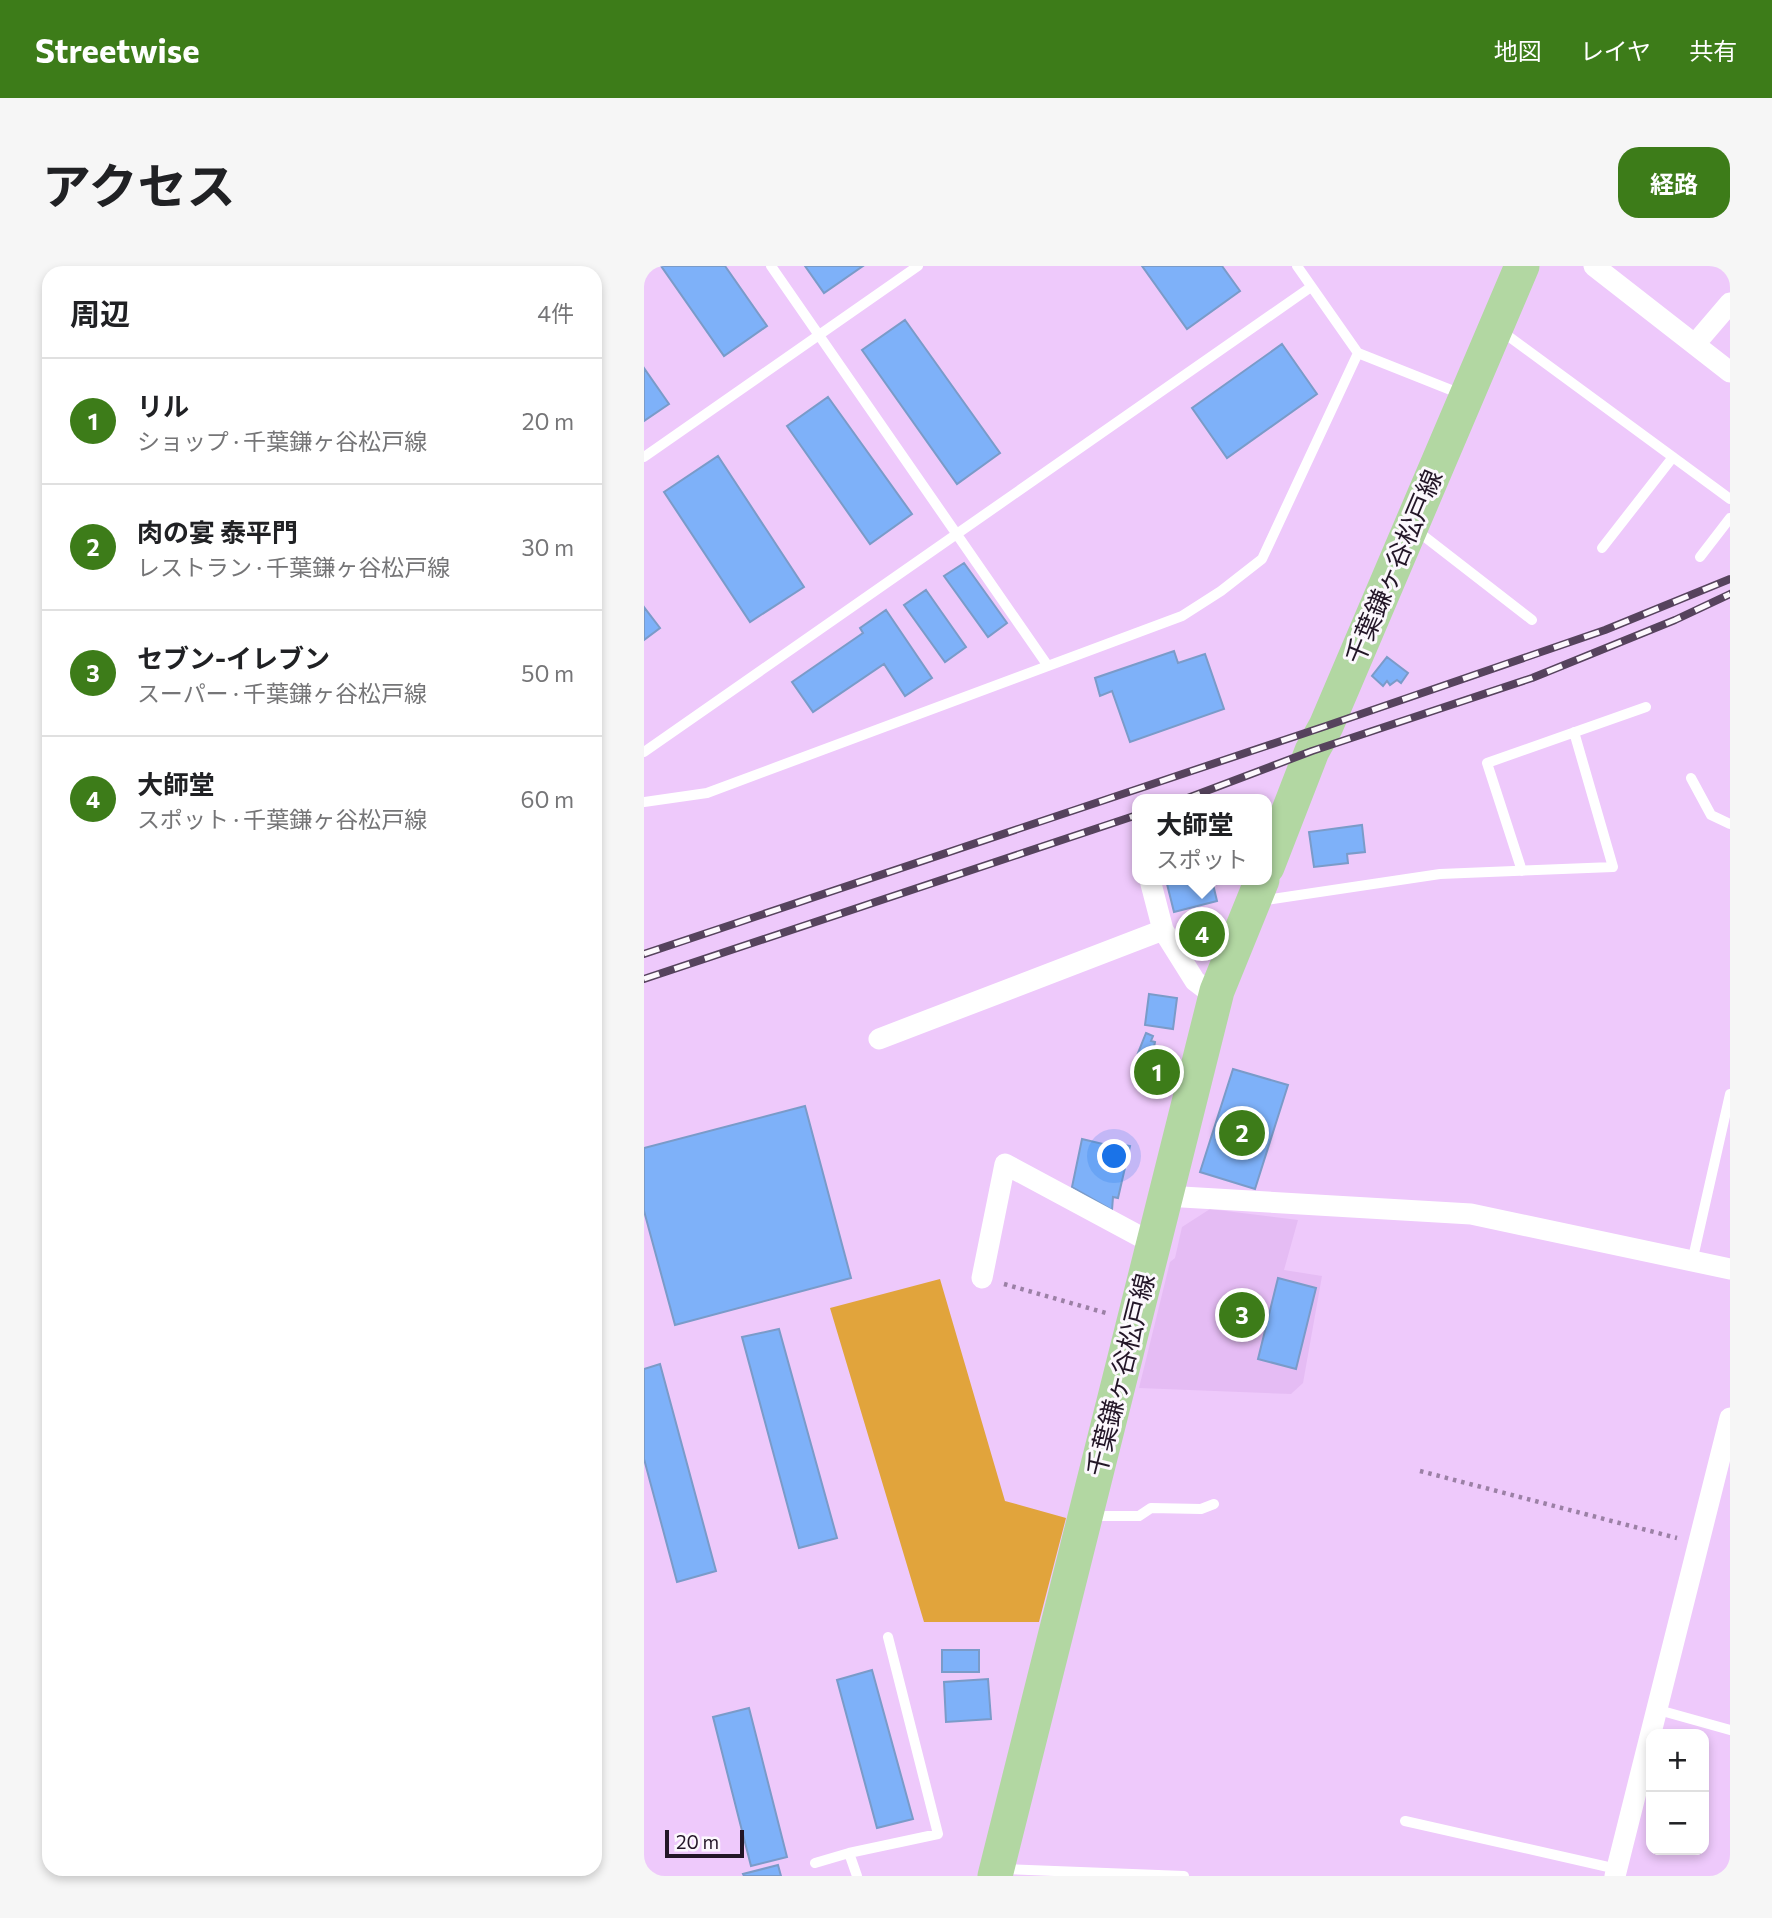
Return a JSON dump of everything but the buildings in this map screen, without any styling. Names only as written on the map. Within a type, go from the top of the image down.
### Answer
[{"type":"main road","name":"千葉鎌ヶ谷松戸線","points":[[1272,854],[1312,751],[1326,726],[1522,266]]},
{"type":"main road","name":"千葉鎌ヶ谷松戸線","points":[[996,1873],[1216,997],[1257,891]]},
{"type":"street","points":[[1594,266],[1730,372]]},
{"type":"street","points":[[1695,344],[1730,303]]},
{"type":"street","points":[[1151,885],[1163,930],[1195,981],[1216,997]]},
{"type":"street","points":[[879,1039],[1163,930]]},
{"type":"street","points":[[982,1278],[1005,1164],[1154,1244]]},
{"type":"street","points":[[1165,1196],[1471,1214],[1730,1269]]},
{"type":"street","points":[[1616,1872],[1730,1419]]},
{"type":"lane","points":[[771,266],[1048,666]]},
{"type":"lane","points":[[644,457],[918,266]]},
{"type":"lane","points":[[1297,266],[1358,353],[1466,396]]},
{"type":"lane","points":[[644,752],[1311,287]]},
{"type":"lane","points":[[1495,327],[1730,499]]},
{"type":"lane","points":[[644,802],[707,793],[1182,615],[1221,591],[1262,559],[1358,353]]},
{"type":"lane","points":[[1602,548],[1672,457]]},
{"type":"lane","points":[[1700,557],[1730,518]]},
{"type":"lane","points":[[1411,527],[1532,620]]},
{"type":"lane","points":[[1522,871],[1487,763],[1646,707]]},
{"type":"lane","points":[[1257,891],[1440,874],[1613,867],[1574,732]]},
{"type":"lane","points":[[1691,778],[1711,815],[1730,824]]},
{"type":"lane","points":[[1692,1262],[1730,1094]]},
{"type":"lane","points":[[1085,1516],[1139,1516],[1151,1508],[1201,1509],[1214,1504]]},
{"type":"lane","points":[[815,1863],[938,1834],[888,1637]]},
{"type":"lane","points":[[1655,1709],[1730,1730]]},
{"type":"lane","points":[[1405,1821],[1616,1872]]},
{"type":"lane","points":[[849,1853],[857,1876]]},
{"type":"lane","points":[[996,1873],[1184,1876]]},
{"type":"path","points":[[982,1278],[1107,1313]]},
{"type":"path","points":[[1420,1471],[1698,1543]]},
{"type":"shaded area","points":[[1210,1209],[1298,1220],[1284,1270],[1322,1276],[1303,1383],[1291,1394],[1139,1388],[1170,1262],[1175,1258],[1182,1227]]},
{"type":"shaded area","points":[[940,1279],[1005,1501],[1066,1518],[1039,1622],[924,1622],[830,1308]]},
{"type":"railway","points":[[644,954],[1605,630],[1730,579]]},
{"type":"railway","points":[[1198,794],[1312,751],[1532,678],[1675,620],[1730,594]]},
{"type":"railway","points":[[644,979],[1132,817]]},
{"type":"place","name":"大師堂","points":[[1202,934]]},
{"type":"place","name":"リル","points":[[1157,1072]]},
{"type":"place","name":"肉の宴 泰平門","points":[[1242,1133]]},
{"type":"place","name":"セブン-イレブン","points":[[1242,1315]]}]
